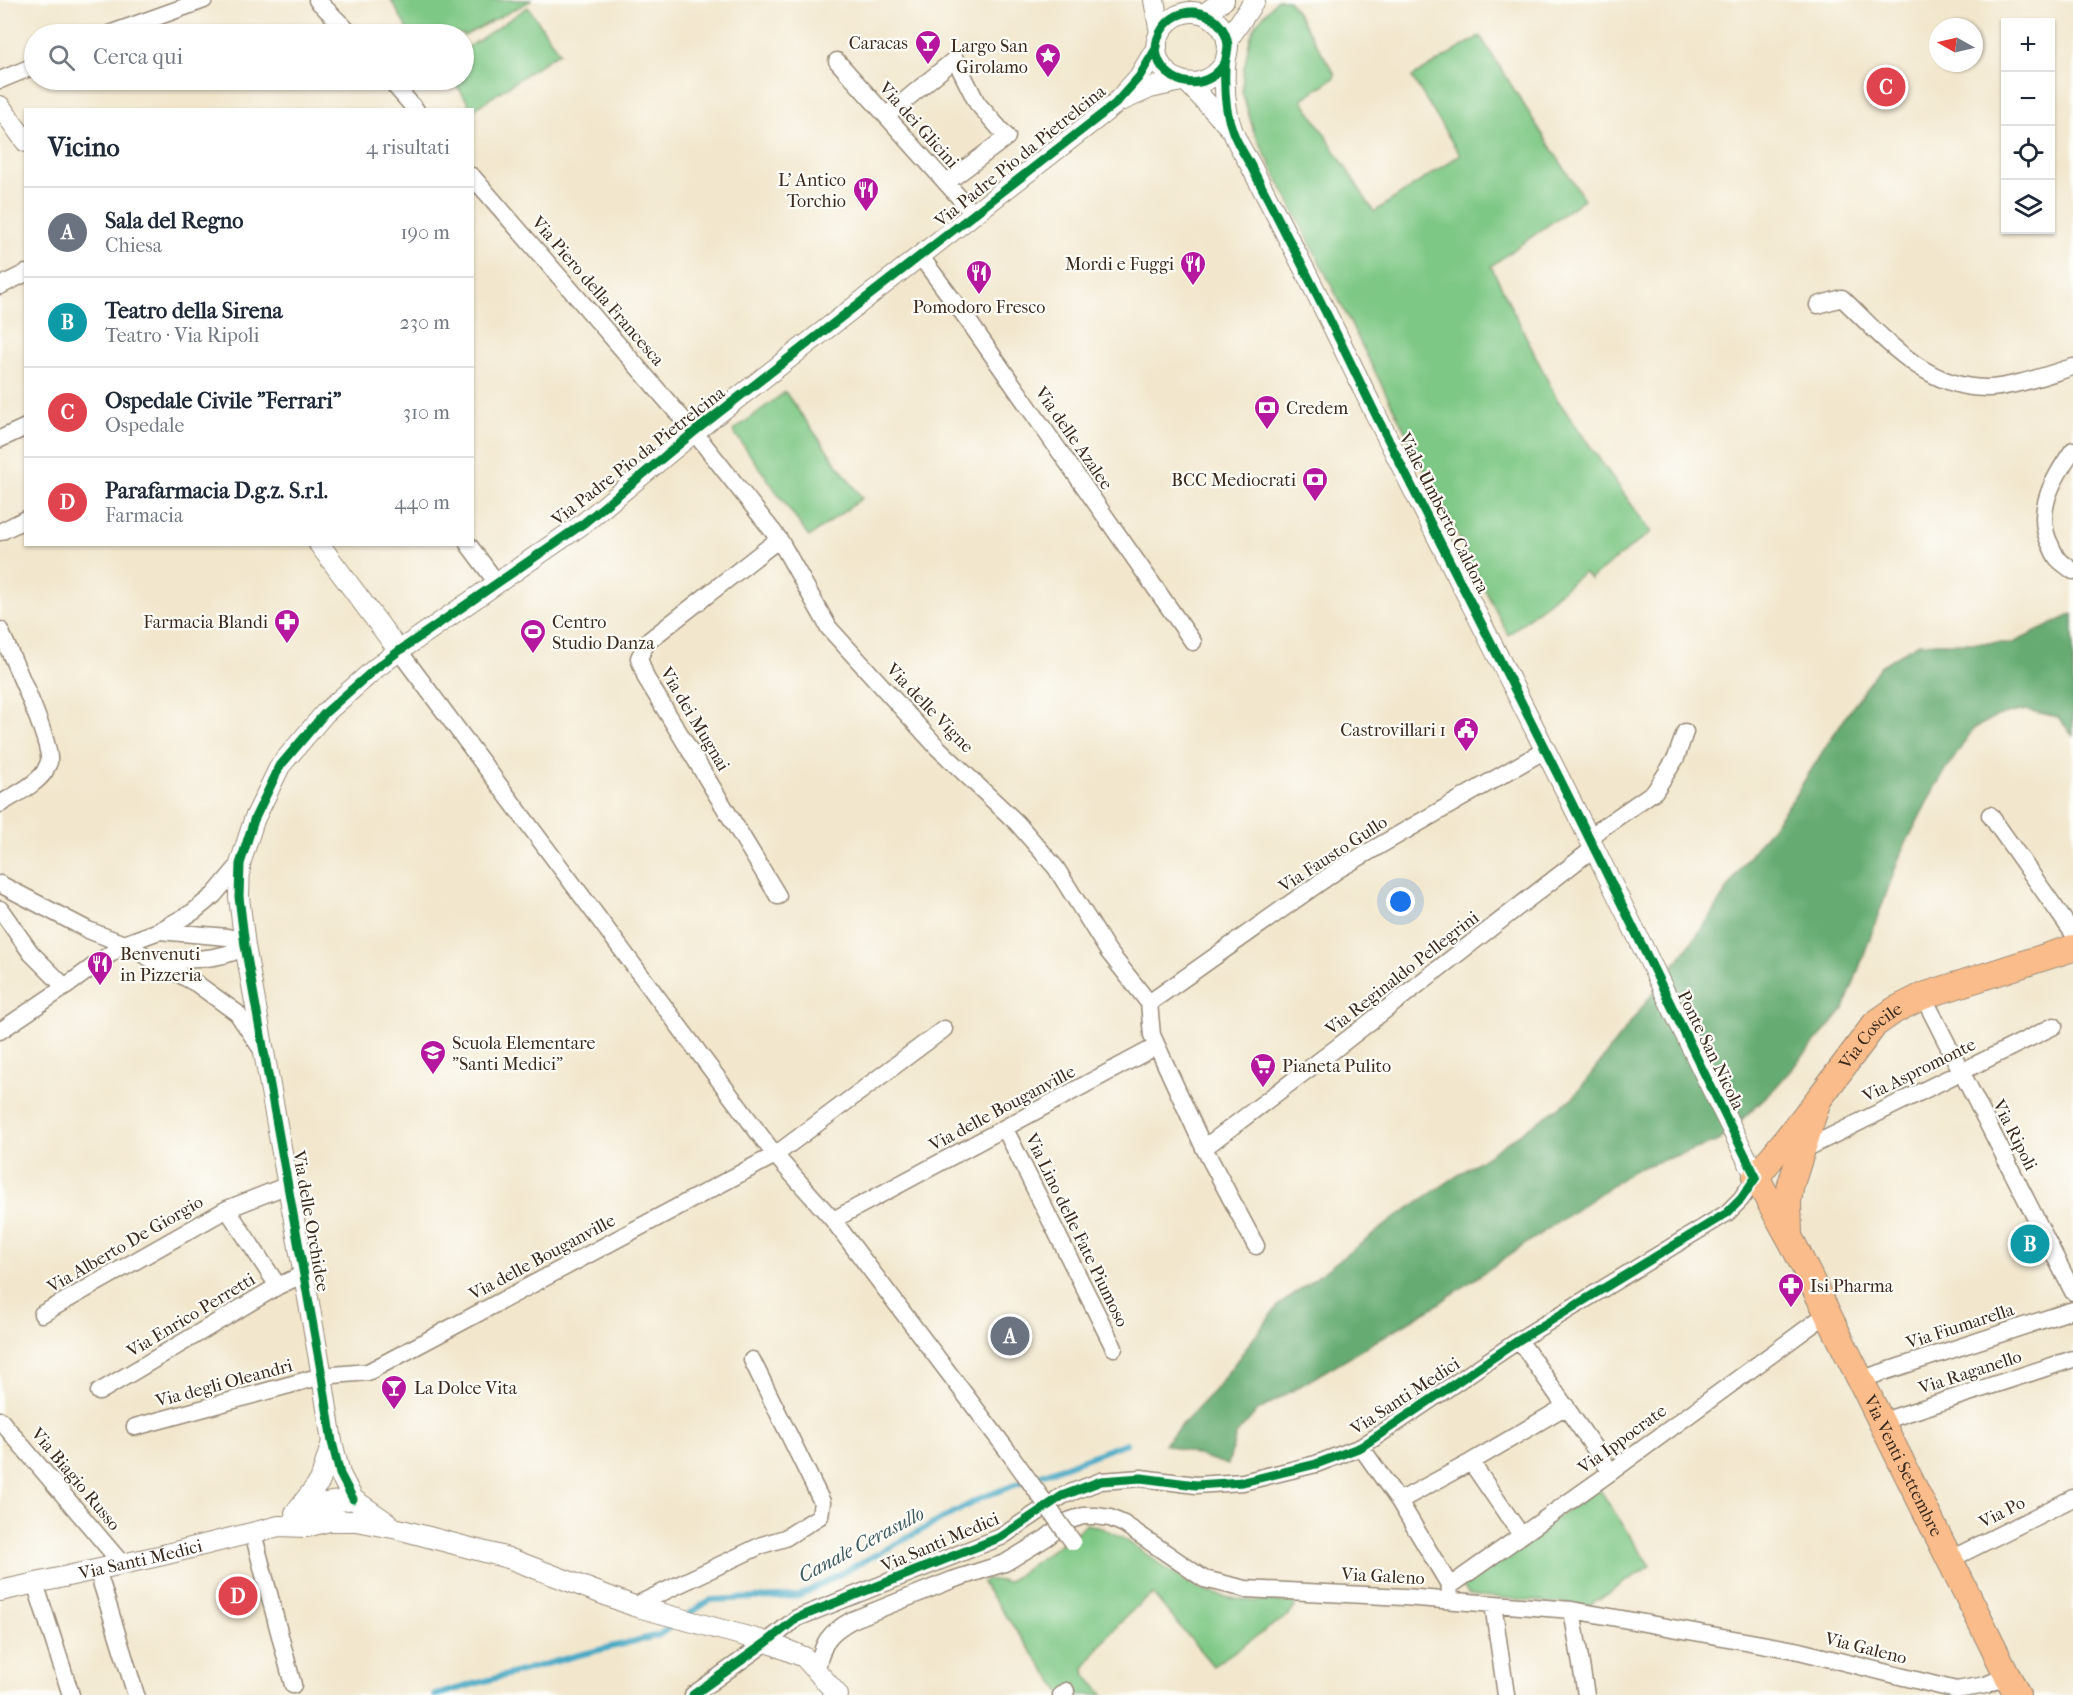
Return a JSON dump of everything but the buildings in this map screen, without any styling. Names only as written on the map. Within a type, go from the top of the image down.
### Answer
[{"type":"main road","name":"Via Coscile","points":[[1789,1237],[1788,1210],[1791,1184],[1818,1101],[1875,1023],[1923,996],[2073,948]]},
{"type":"main road","points":[[1756,1177],[1818,1101]]},
{"type":"main road","name":"Via Venti Settembre","points":[[1756,1177],[1828,1313],[1859,1380],[2013,1685]]},
{"type":"street","points":[[137,24],[204,0]]},
{"type":"street","points":[[317,0],[341,24]]},
{"type":"street","points":[[1154,0],[1160,62],[1174,78],[1184,82],[1203,82],[1210,79],[1225,63],[1227,56],[1225,33],[1216,21],[1196,9]]},
{"type":"street","points":[[1158,40],[1169,21],[1175,16],[1224,0]]},
{"type":"street","points":[[1227,41],[1255,0]]},
{"type":"street","name":"Via Padre Pio da Pietrelcina","points":[[245,946],[239,897],[240,864],[254,820],[280,766],[325,713],[399,651],[584,524],[694,432],[1115,104],[1139,77],[1158,40]]},
{"type":"street","points":[[886,116],[956,59],[978,103],[1007,137],[946,183]]},
{"type":"street","name":"Via dei Glicini","points":[[837,61],[974,214]]},
{"type":"street","name":"Viale Umberto Caldora","points":[[1225,63],[1226,105],[1232,130],[1297,255],[1655,973]]},
{"type":"street","points":[[0,80],[24,70]]},
{"type":"street","name":"Via Padre Pio da Pietrelcina","points":[[1115,104],[1150,88],[1184,82]]},
{"type":"street","name":"Viale Umberto Caldora","points":[[1184,82],[1232,130]]},
{"type":"street","points":[[399,90],[414,108]]},
{"type":"street","points":[[0,106],[24,139]]},
{"type":"street","name":"Via Piero della Francesca","points":[[474,178],[694,432]]},
{"type":"street","name":"Via delle Azalee","points":[[921,256],[1193,642]]},
{"type":"street","points":[[0,286],[24,274]]},
{"type":"street","points":[[1818,305],[1842,298],[1890,345],[1933,376],[1954,383],[1988,388],[2025,381],[2073,367]]},
{"type":"street","points":[[0,440],[24,427]]},
{"type":"street","name":"Via delle Vigne","points":[[694,432],[779,539],[829,628],[938,748],[1017,823],[1056,868],[1108,951],[1149,1003]]},
{"type":"street","points":[[2073,450],[2055,476],[2045,501],[2043,517],[2045,535],[2057,558],[2073,571]]},
{"type":"street","points":[[0,532],[24,520]]},
{"type":"street","name":"Via dei Mugnai","points":[[778,896],[646,678],[639,658],[647,642],[779,539]]},
{"type":"street","points":[[320,546],[775,1155],[833,1220],[1010,1454],[1073,1542]]},
{"type":"street","points":[[469,546],[497,583]]},
{"type":"street","points":[[0,630],[36,714],[47,745],[49,761],[38,778],[0,804]]},
{"type":"street","name":"Via Reginaldo Pellegrini","points":[[1204,1148],[1335,1049],[1655,791],[1676,758],[1685,732]]},
{"type":"street","name":"Via Fausto Gullo","points":[[1149,1003],[1339,869],[1545,750]]},
{"type":"street","points":[[1990,815],[2073,933]]},
{"type":"street","points":[[0,1031],[124,944],[159,932],[193,912],[214,895],[240,864]]},
{"type":"street","points":[[2,888],[88,930],[124,944],[197,984],[237,1013],[255,1037],[265,1056]]},
{"type":"street","points":[[0,909],[31,953],[65,987]]},
{"type":"street","points":[[157,962],[223,956],[237,952],[245,946],[236,939],[227,937],[159,932]]},
{"type":"street","name":"Via delle Orchidee","points":[[245,946],[332,1442],[340,1473],[353,1499]]},
{"type":"street","name":"Ponte San Nicola","points":[[1655,973],[1756,1177]]},
{"type":"street","name":"Via Ripoli","points":[[1923,996],[2073,1292]]},
{"type":"street","points":[[1149,1003],[1152,1035],[1204,1148],[1256,1246]]},
{"type":"street","name":"Via Aspromonte","points":[[1803,1149],[2054,1026]]},
{"type":"street","name":"Via delle Bouganville","points":[[322,1376],[368,1372],[775,1155],[944,1029]]},
{"type":"street","name":"Via delle Bouganville","points":[[833,1220],[1157,1046]]},
{"type":"street","name":"Via Lino delle Fate Piumoso","points":[[1005,1129],[1114,1348]]},
{"type":"street","name":"Via Santi Medici","points":[[0,1591],[279,1526],[306,1527],[329,1521],[357,1521],[398,1528],[508,1558],[634,1606],[767,1642],[797,1618],[1001,1537],[1062,1496],[1101,1482],[1141,1478],[1196,1485],[1243,1482],[1316,1464],[1361,1447],[1519,1340],[1727,1213],[1741,1199],[1756,1177]]},
{"type":"street","name":"Via Alberto De Giorgio","points":[[42,1314],[227,1209],[288,1185]]},
{"type":"street","points":[[227,1209],[278,1286]]},
{"type":"street","name":"Via Enrico Perretti","points":[[99,1392],[278,1286],[304,1274]]},
{"type":"street","name":"Via Fiumarella","points":[[1859,1380],[2073,1310]]},
{"type":"street","name":"Via Ippocrate","points":[[1449,1593],[1521,1535],[1828,1313]]},
{"type":"street","points":[[1519,1340],[1611,1472]]},
{"type":"street","name":"Via Raganello","points":[[1880,1422],[2073,1359]]},
{"type":"street","points":[[634,1606],[762,1545],[785,1538],[820,1516],[822,1502],[752,1360]]},
{"type":"street","name":"Via degli Oleandri","points":[[135,1427],[322,1376]]},
{"type":"street","points":[[1399,1501],[1566,1406]]},
{"type":"street","name":"Via Biagio Russo","points":[[0,1420],[122,1564]]},
{"type":"street","name":"Via Santi Medici","points":[[279,1526],[296,1512],[320,1481],[332,1442]]},
{"type":"street","points":[[1361,1447],[1399,1501],[1449,1593]]},
{"type":"street","points":[[1471,1462],[1521,1535]]},
{"type":"street","name":"Via Po","points":[[1949,1560],[2073,1498]]},
{"type":"street","points":[[329,1521],[353,1499]]},
{"type":"street","name":"Via Santi Medici","points":[[296,1512],[326,1503],[353,1499],[398,1528]]},
{"type":"street","name":"Via Galeno","points":[[816,1670],[827,1638],[838,1628],[852,1620],[952,1580],[1005,1563],[1046,1538],[1068,1521],[1083,1516],[1110,1518],[1124,1524],[1204,1579],[1246,1589],[1449,1593],[1493,1604],[1572,1610],[1794,1650],[1956,1690],[1986,1685],[2013,1685]]},
{"type":"street","points":[[253,1533],[293,1685]]},
{"type":"street","points":[[97,1569],[136,1695]]},
{"type":"street","points":[[35,1583],[71,1695]]},
{"type":"street","points":[[1493,1604],[1506,1695]]},
{"type":"street","points":[[1572,1610],[1586,1695]]},
{"type":"street","points":[[693,1695],[767,1642],[804,1657],[838,1695]]},
{"type":"green space","points":[[391,0],[532,0],[474,31],[474,24],[404,24]]},
{"type":"green space","points":[[1277,0],[1289,0],[1335,74],[1334,78],[1302,99],[1374,212],[1460,155],[1412,77],[1480,36],[1584,199],[1491,266],[1557,399],[1651,532],[1590,579],[1584,572],[1508,635],[1254,132],[1242,92],[1243,73],[1250,39],[1256,24]]},
{"type":"green space","points":[[528,7],[559,52],[474,109],[460,90],[474,90],[474,43]]},
{"type":"green space","points":[[785,392],[862,498],[809,537],[733,431]]},
{"type":"green space","points":[[2073,614],[2073,736],[2058,717],[2026,710],[1997,716],[1973,729],[1935,787],[1901,853],[1844,1009],[1776,1087],[1719,1141],[1634,1170],[1435,1306],[1256,1412],[1236,1435],[1228,1465],[1164,1444],[1216,1388],[1278,1306],[1403,1212],[1573,1098],[1706,923],[1744,863],[1791,802],[1880,666],[1919,643],[2013,643]]},
{"type":"green space","points":[[1598,1487],[1650,1566],[1588,1606],[1469,1595],[1464,1588]]},
{"type":"green space","points":[[1087,1524],[1103,1528],[1131,1543],[1200,1589],[1233,1598],[1291,1602],[1295,1605],[1294,1609],[1213,1666],[1153,1594],[1134,1609],[1116,1628],[1084,1668],[1087,1677],[1104,1695],[1063,1695],[982,1583],[986,1579],[1008,1582]]},
{"type":"waterway","name":"Canale Cerasullo","points":[[686,1616],[710,1600],[799,1596],[983,1497],[1126,1443]]},
{"type":"waterway","name":"Canale Cerasullo","points":[[435,1695],[659,1635],[678,1622]]},
{"type":"cycle path","points":[[693,1695],[797,1618],[1001,1537],[1062,1496],[1101,1481],[1141,1478],[1196,1485],[1243,1482],[1316,1464],[1361,1447],[1519,1340],[1727,1213],[1741,1199],[1756,1177],[1309,278],[1236,140],[1230,124],[1226,100],[1225,67],[1228,45],[1224,32],[1217,22],[1207,15],[1190,12],[1177,16],[1163,28],[1157,43],[1157,56],[1163,68],[1173,77],[1186,82],[1199,82],[1213,76],[1225,63]]},
{"type":"cycle path","points":[[353,1499],[340,1474],[332,1442],[245,946],[239,897],[240,864],[254,820],[280,766],[325,713],[376,668],[584,523],[694,432],[1115,104],[1139,77],[1157,47]]},
{"type":"place","name":"Caracas","points":[[928,66]]},
{"type":"place","name":"Largo San Girolamo","points":[[1048,79]]},
{"type":"place","name":"Ospedale Civile \"Ferrari\"","points":[[1886,87]]},
{"type":"place","name":"L' Antico Torchio","points":[[866,213]]},
{"type":"place","name":"Mordi e Fuggi","points":[[1193,287]]},
{"type":"place","name":"Pomodoro Fresco","points":[[979,296]]},
{"type":"place","name":"Credem","points":[[1267,431]]},
{"type":"place","name":"BCC Mediocrati","points":[[1315,503]]},
{"type":"place","name":"Farmacia Blandi","points":[[287,645]]},
{"type":"place","name":"Centro Studio Danza","points":[[533,655]]},
{"type":"place","name":"Castrovillari 1","points":[[1466,753]]},
{"type":"place","name":"Benvenuti in Pizzeria","points":[[100,987]]},
{"type":"place","name":"Scuola Elementare \"Santi Medici\"","points":[[433,1076]]},
{"type":"place","name":"Pianeta Pulito","points":[[1263,1089]]},
{"type":"place","name":"Teatro della Sirena","points":[[2030,1244]]},
{"type":"place","name":"Isi Pharma","points":[[1791,1309]]},
{"type":"place","name":"Sala del Regno","points":[[1010,1336]]},
{"type":"place","name":"La Dolce Vita","points":[[394,1411]]},
{"type":"place","name":"Parafarmacia D.g.z. S.r.l.","points":[[238,1596]]}]
